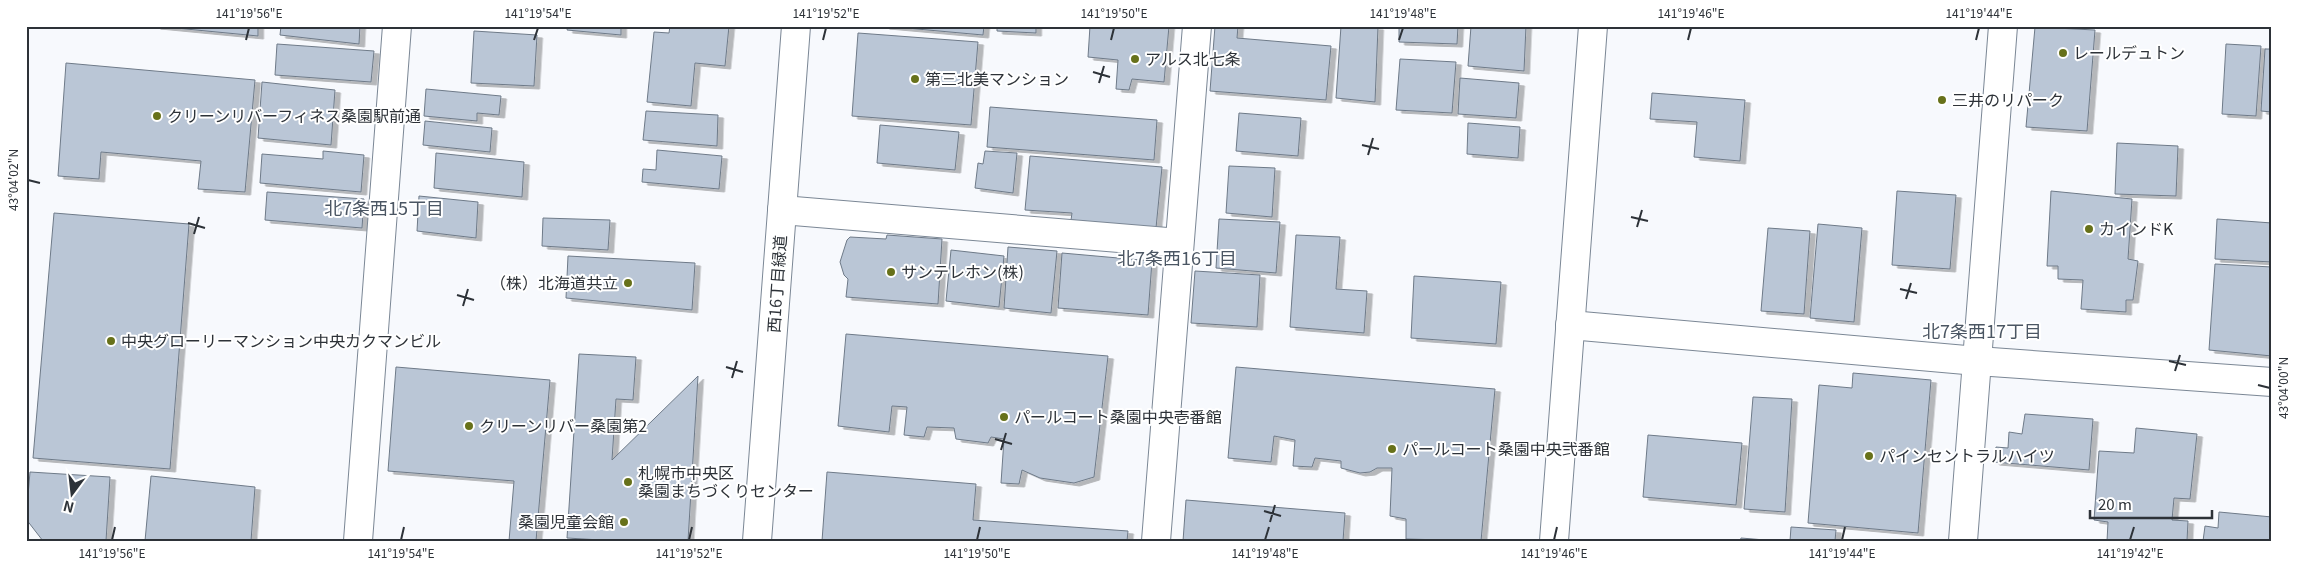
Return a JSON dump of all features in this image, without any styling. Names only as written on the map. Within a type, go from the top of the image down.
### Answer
[{"type":"street","points":[[358,541],[397,26]]},
{"type":"street","name":"西16丁目緑道","points":[[756,541],[796,26]]},
{"type":"street","points":[[1156,541],[1197,26]]},
{"type":"street","points":[[1554,541],[1593,26]]},
{"type":"street","points":[[1963,541],[2002,26]]},
{"type":"street","points":[[782,210],[1179,243]]},
{"type":"street","points":[[1570,325],[1977,361],[2272,382]]},
{"type":"building","points":[[155,26],[258,26],[258,36]]},
{"type":"building","points":[[281,26],[360,26],[359,44],[280,35]]},
{"type":"building","points":[[568,26],[621,26],[621,35],[567,30]]},
{"type":"building","points":[[670,26],[729,26],[725,66],[695,63],[691,106],[647,102],[654,32],[669,33]]},
{"type":"building","points":[[884,26],[984,26],[983,35]]},
{"type":"building","points":[[997,26],[1036,26],[1036,33],[997,31]]},
{"type":"building","name":"アルス北七条","points":[[1090,26],[1169,26],[1164,82],[1132,79],[1129,90],[1116,89],[1118,60],[1088,57]]},
{"type":"building","points":[[1215,26],[1238,26],[1237,38],[1331,46],[1326,100],[1210,91]]},
{"type":"building","points":[[1341,26],[1378,27],[1375,102],[1336,98]]},
{"type":"building","points":[[1399,26],[1458,26],[1457,44],[1399,42]]},
{"type":"building","points":[[1471,26],[1526,26],[1524,71],[1468,66]]},
{"type":"building","points":[[2035,27],[2095,30],[2087,131],[2026,127]]},
{"type":"building","points":[[474,31],[537,35],[534,86],[471,83]]},
{"type":"building","name":"第三北美マンション","points":[[858,33],[978,42],[971,125],[852,116]]},
{"type":"building","points":[[277,44],[374,51],[371,82],[275,75]]},
{"type":"building","points":[[2226,44],[2261,46],[2256,116],[2222,114]]},
{"type":"building","points":[[2265,49],[2272,49],[2272,112],[2261,111]]},
{"type":"building","points":[[1400,59],[1456,62],[1452,113],[1396,110]]},
{"type":"building","name":"クリーンリバーフィネス桑園駅前通","points":[[66,63],[255,80],[245,192],[198,189],[201,161],[101,152],[99,179],[58,176]]},
{"type":"building","points":[[1460,78],[1519,83],[1516,118],[1458,114]]},
{"type":"building","points":[[262,82],[335,90],[331,145],[258,138]]},
{"type":"building","points":[[426,89],[501,96],[499,115],[477,113],[477,121],[424,116]]},
{"type":"building","points":[[1652,93],[1745,100],[1740,161],[1694,157],[1697,122],[1650,119]]},
{"type":"building","points":[[990,107],[1157,120],[1154,160],[987,147]]},
{"type":"building","points":[[646,111],[718,115],[717,146],[643,140]]},
{"type":"building","points":[[1239,113],[1301,118],[1298,156],[1236,151]]},
{"type":"building","points":[[425,121],[492,128],[490,152],[423,145]]},
{"type":"building","points":[[1468,123],[1520,127],[1518,158],[1467,154]]},
{"type":"building","points":[[880,125],[959,132],[955,170],[877,163]]},
{"type":"building","points":[[2117,143],[2178,146],[2176,196],[2115,194]]},
{"type":"building","points":[[657,150],[722,156],[719,189],[642,182],[643,169],[656,170]]},
{"type":"building","points":[[323,151],[364,155],[361,192],[260,183],[262,154],[323,159]]},
{"type":"building","points":[[985,151],[1017,153],[1013,193],[975,188],[978,163],[983,164]]},
{"type":"building","points":[[436,153],[524,162],[522,197],[434,188]]},
{"type":"building","points":[[1030,156],[1162,167],[1156,228],[1071,220],[1072,213],[1025,210]]},
{"type":"building","points":[[1229,166],[1275,168],[1272,217],[1226,213]]},
{"type":"building","points":[[1897,191],[1956,195],[1950,269],[1892,265]]},
{"type":"building","name":"カインドK","points":[[2051,191],[2132,199],[2128,259],[2138,261],[2133,300],[2126,300],[2126,312],[2081,309],[2083,280],[2058,279],[2058,266],[2047,266]]},
{"type":"building","points":[[267,192],[364,199],[362,228],[265,220]]},
{"type":"building","points":[[419,196],[478,202],[476,238],[417,231]]},
{"type":"building","name":"中央グローリーマンション中央カクマンビル","points":[[54,213],[189,224],[170,469],[33,458]]},
{"type":"building","points":[[543,218],[610,220],[608,250],[542,246]]},
{"type":"building","points":[[1219,219],[1280,222],[1276,273],[1216,268]]},
{"type":"building","points":[[2217,219],[2272,223],[2272,262],[2215,259]]},
{"type":"building","points":[[1818,224],[1862,228],[1854,322],[1810,318]]},
{"type":"building","points":[[1768,228],[1810,231],[1804,314],[1761,311]]},
{"type":"building","name":"サンテレホン(株)","points":[[887,235],[942,239],[938,304],[846,297],[848,279],[844,275],[840,262],[847,240],[850,237],[886,239]]},
{"type":"building","points":[[1296,235],[1340,237],[1336,289],[1367,291],[1364,333],[1290,327]]},
{"type":"building","points":[[1008,247],[1057,251],[1051,313],[1004,308]]},
{"type":"building","points":[[951,250],[1004,256],[999,307],[946,301]]},
{"type":"building","points":[[1062,253],[1152,261],[1148,315],[1058,308]]},
{"type":"building","points":[[568,256],[695,263],[692,310],[566,298]]},
{"type":"building","points":[[2215,264],[2272,267],[2272,356],[2209,350]]},
{"type":"building","points":[[1195,271],[1260,275],[1257,327],[1191,323]]},
{"type":"building","points":[[1414,276],[1501,282],[1496,344],[1411,338]]},
{"type":"building","name":"パールコート桑園中央壱番館","points":[[846,334],[1108,356],[1094,477],[1074,483],[1040,478],[1022,470],[1019,484],[1001,483],[1004,439],[991,437],[988,443],[956,439],[954,428],[927,427],[924,437],[904,435],[907,407],[892,406],[889,432],[838,426]]},
{"type":"building","points":[[579,354],[636,357],[633,400],[616,399],[612,460],[698,376],[688,541],[617,541],[567,538]]},
{"type":"building","name":"クリーンリバー桑園第2","points":[[396,367],[550,380],[536,541],[509,541],[514,481],[388,471]]},
{"type":"building","name":"パールコート桑園中央弐番館","points":[[1236,367],[1495,389],[1481,541],[1406,539],[1406,519],[1390,516],[1392,468],[1377,468],[1370,472],[1360,473],[1341,468],[1341,461],[1315,458],[1312,467],[1293,466],[1295,440],[1274,436],[1271,462],[1228,458]]},
{"type":"building","name":"パインセントラルハイツ","points":[[1853,373],[1931,380],[1918,533],[1808,523],[1819,385],[1852,388]]},
{"type":"building","points":[[1753,397],[1792,399],[1785,512],[1744,509]]},
{"type":"building","points":[[2025,414],[2093,419],[2089,470],[1994,462],[1996,447],[2008,448],[2009,432],[2022,434]]},
{"type":"building","points":[[2136,428],[2197,434],[2190,499],[2174,498],[2172,520],[2188,521],[2187,541],[2107,541],[2108,522],[2094,520],[2099,451],[2134,453]]},
{"type":"building","points":[[1648,435],[1742,443],[1736,505],[1643,497]]},
{"type":"building","points":[[30,472],[110,477],[106,541],[43,541],[26,519]]},
{"type":"building","points":[[827,472],[976,484],[973,520],[1128,531],[1127,541],[822,541]]},
{"type":"building","points":[[151,476],[255,487],[251,541],[145,541]]},
{"type":"building","points":[[1186,500],[1345,513],[1343,541],[1183,541]]},
{"type":"building","points":[[2219,512],[2272,517],[2272,541],[2203,541],[2205,526],[2218,528]]},
{"type":"building","points":[[1791,527],[1836,530],[1835,541],[1790,541]]},
{"type":"building","points":[[1741,538],[1777,541],[1740,541]]},
{"type":"place","name":"レールデュトン","points":[[2063,53]]},
{"type":"place","name":"アルス北七条","points":[[1135,59]]},
{"type":"place","name":"第三北美マンション","points":[[915,79]]},
{"type":"place","name":"三井のリパーク","points":[[1942,100]]},
{"type":"place","name":"クリーンリバーフィネス桑園駅前通","points":[[157,116]]},
{"type":"place","name":"カインドK","points":[[2089,229]]},
{"type":"place","name":"サンテレホン(株)","points":[[891,272]]},
{"type":"place","name":"（株）北海道共立","points":[[628,283]]},
{"type":"place","name":"中央グローリーマンション中央カクマンビル","points":[[111,341]]},
{"type":"place","name":"パールコート桑園中央壱番館","points":[[1004,417]]},
{"type":"place","name":"クリーンリバー桑園第2","points":[[469,426]]},
{"type":"place","name":"パールコート桑園中央弐番館","points":[[1392,449]]},
{"type":"place","name":"パインセントラルハイツ","points":[[1869,456]]},
{"type":"place","name":"札幌市中央区 桑園まちづくりセンター","points":[[628,482]]},
{"type":"place","name":"桑園児童会館","points":[[624,522]]},
{"type":"district","name":"北7条西15丁目","points":[[384,209]]},
{"type":"district","name":"北7条西16丁目","points":[[1177,259]]},
{"type":"district","name":"北7条西17丁目","points":[[1982,332]]}]
